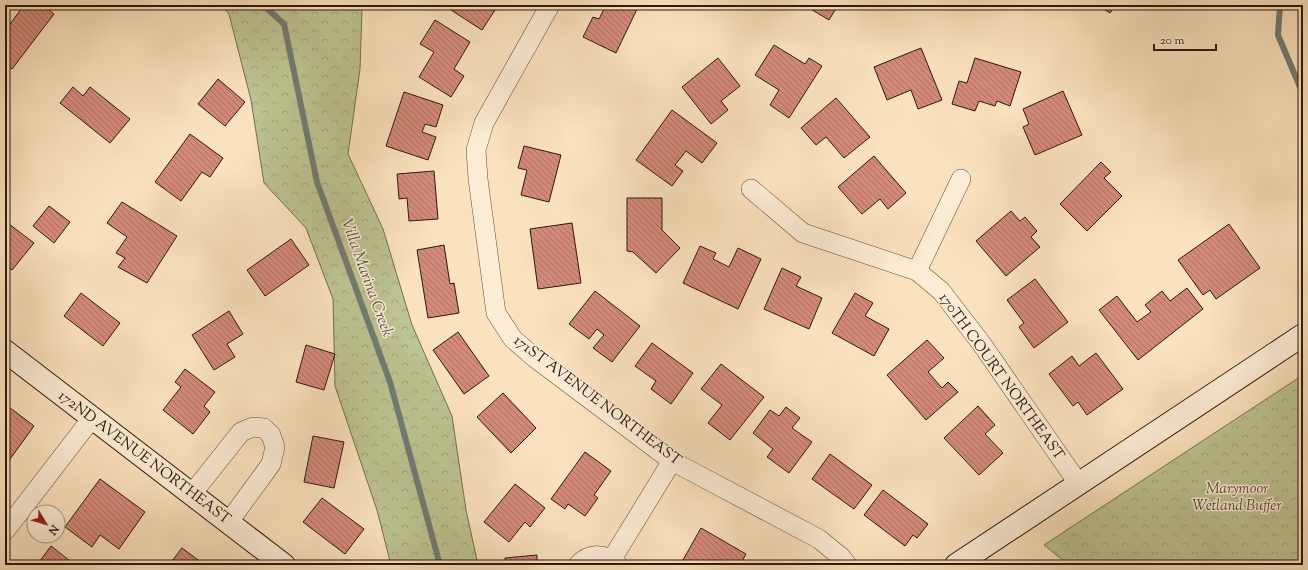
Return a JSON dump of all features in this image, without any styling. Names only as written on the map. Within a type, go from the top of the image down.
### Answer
[{"type":"main road","points":[[956,565],[1303,335]]},
{"type":"main road","name":"172ND AVENUE NORTHEAST","points":[[5,351],[284,565]]},
{"type":"street","name":"171ST AVENUE NORTHEAST","points":[[550,5],[484,123],[476,150],[478,179],[496,313],[512,339],[672,461],[819,539],[841,557],[847,565]]},
{"type":"street","points":[[917,271],[961,179]]},
{"type":"street","name":"170TH COURT NORTHEAST","points":[[751,190],[802,233],[917,271],[941,291],[981,343],[1078,483]]},
{"type":"street","points":[[5,531],[92,418]]},
{"type":"street","points":[[191,495],[241,432],[252,427],[264,428],[272,435],[275,447],[271,464],[228,523]]},
{"type":"street","points":[[578,565],[586,558],[594,555],[603,556],[615,562],[672,461]]},
{"type":"green space","points":[[221,5],[356,5],[362,10],[360,69],[348,154],[383,229],[412,325],[452,416],[466,510],[478,565],[391,565],[377,510],[335,386],[333,299],[306,228],[264,183],[251,100],[229,14]]},
{"type":"green space","name":"Marymoor Wetland Buffer","points":[[1303,375],[1303,565],[1069,565],[1044,545]]},
{"type":"building","points":[[24,5],[43,5],[54,14],[12,69],[5,64],[5,31]]},
{"type":"building","points":[[81,5],[90,5],[86,9]]},
{"type":"building","points":[[454,5],[489,5],[495,10],[482,30],[451,10]]},
{"type":"building","points":[[606,5],[630,5],[637,9],[616,53],[583,37],[593,17],[599,19]]},
{"type":"building","points":[[804,5],[838,5],[829,20]]},
{"type":"building","points":[[1097,5],[1116,5],[1110,13]]},
{"type":"building","points":[[435,20],[470,42],[454,69],[464,76],[451,97],[419,77],[434,52],[420,44]]},
{"type":"building","points":[[774,45],[805,64],[809,58],[822,66],[789,118],[770,105],[779,90],[755,75]]},
{"type":"building","points":[[921,48],[942,100],[918,109],[911,90],[887,100],[874,67]]},
{"type":"building","points":[[718,58],[740,86],[721,101],[728,110],[711,124],[682,87]]},
{"type":"building","points":[[975,58],[1021,72],[1010,106],[997,101],[995,106],[979,101],[975,111],[952,104],[959,81],[967,83]]},
{"type":"building","points":[[218,79],[245,102],[225,126],[198,104]]},
{"type":"building","points":[[73,87],[83,96],[90,87],[130,119],[110,143],[60,103]]},
{"type":"building","points":[[1063,91],[1082,135],[1035,155],[1023,127],[1029,124],[1023,109]]},
{"type":"building","points":[[404,92],[443,105],[436,127],[425,124],[422,132],[436,137],[428,160],[386,146]]},
{"type":"building","points":[[836,98],[870,137],[844,158],[826,137],[816,145],[801,128]]},
{"type":"building","points":[[672,110],[717,143],[702,163],[686,151],[675,165],[683,171],[672,186],[636,160]]},
{"type":"building","points":[[190,134],[223,158],[210,177],[202,172],[181,201],[155,182]]},
{"type":"building","points":[[524,146],[561,155],[549,202],[521,195],[527,170],[518,168]]},
{"type":"building","points":[[874,156],[906,193],[888,209],[880,199],[862,214],[838,187]]},
{"type":"building","points":[[1101,162],[1111,172],[1104,178],[1122,196],[1087,231],[1060,204]]},
{"type":"building","points":[[434,171],[438,219],[409,221],[407,198],[399,199],[397,174]]},
{"type":"building","points":[[627,198],[662,198],[662,230],[680,248],[656,273],[633,252],[627,251]]},
{"type":"building","points":[[122,202],[177,236],[147,283],[118,267],[125,258],[116,253],[127,237],[107,223]]},
{"type":"building","points":[[49,206],[70,222],[54,243],[33,226]]},
{"type":"building","points":[[1011,211],[1020,221],[1025,217],[1037,231],[1031,237],[1040,247],[1006,276],[976,241]]},
{"type":"building","points":[[5,221],[34,243],[12,270],[5,265]]},
{"type":"building","points":[[572,223],[581,283],[538,289],[530,229]]},
{"type":"building","points":[[1229,224],[1260,268],[1216,299],[1210,290],[1203,295],[1178,260]]},
{"type":"building","points":[[291,239],[309,265],[265,296],[247,270]]},
{"type":"building","points":[[444,245],[450,284],[454,283],[459,313],[428,318],[417,250]]},
{"type":"building","points":[[700,246],[716,253],[713,259],[729,267],[738,248],[761,259],[738,309],[683,283]]},
{"type":"building","points":[[782,268],[801,277],[796,286],[822,298],[809,329],[764,309]]},
{"type":"building","points":[[1035,279],[1068,322],[1034,348],[1019,327],[1024,323],[1007,300]]},
{"type":"building","points":[[1187,288],[1203,309],[1138,360],[1099,310],[1117,296],[1137,322],[1151,312],[1145,305],[1162,291],[1170,301]]},
{"type":"building","points":[[595,291],[640,326],[612,362],[593,348],[604,335],[597,329],[589,339],[569,324]]},
{"type":"building","points":[[81,293],[120,323],[103,346],[64,316]]},
{"type":"building","points":[[855,293],[873,303],[865,316],[889,329],[874,356],[832,333]]},
{"type":"building","points":[[229,311],[243,334],[227,344],[235,357],[214,370],[192,335]]},
{"type":"building","points":[[458,332],[489,376],[464,394],[433,350]]},
{"type":"building","points":[[927,340],[944,358],[928,372],[942,388],[948,382],[958,392],[926,420],[887,375]]},
{"type":"building","points":[[652,343],[693,373],[671,404],[651,389],[656,381],[635,366]]},
{"type":"building","points":[[306,345],[335,354],[324,390],[296,382]]},
{"type":"building","points":[[1096,353],[1123,389],[1087,415],[1078,402],[1073,406],[1049,374],[1072,356],[1079,366]]},
{"type":"building","points":[[721,364],[764,397],[730,440],[708,423],[722,405],[701,389]]},
{"type":"building","points":[[185,369],[215,392],[204,406],[210,412],[193,434],[163,410],[181,387],[175,382]]},
{"type":"building","points":[[503,393],[536,428],[511,453],[477,417]]},
{"type":"building","points":[[5,404],[34,426],[5,466]]},
{"type":"building","points":[[978,406],[995,425],[985,434],[1003,453],[979,475],[944,438]]},
{"type":"building","points":[[786,407],[800,418],[792,428],[812,442],[789,473],[767,457],[773,449],[753,433],[770,410],[779,416]]},
{"type":"building","points":[[313,436],[344,442],[334,488],[304,482]]},
{"type":"building","points":[[585,452],[611,471],[594,495],[598,498],[585,516],[568,504],[565,509],[551,499]]},
{"type":"building","points":[[830,454],[872,485],[854,509],[812,479]]},
{"type":"building","points":[[100,479],[145,512],[119,549],[100,535],[92,547],[66,528],[66,526]]},
{"type":"building","points":[[515,484],[545,508],[530,527],[525,522],[509,542],[484,522]]},
{"type":"building","points":[[883,490],[928,524],[917,538],[913,535],[905,546],[864,515]]},
{"type":"building","points":[[322,498],[364,529],[345,554],[303,522]]},
{"type":"building","points":[[701,528],[746,554],[740,565],[692,565],[683,560]]},
{"type":"building","points":[[51,546],[75,565],[37,565]]},
{"type":"building","points":[[182,548],[205,565],[169,565]]},
{"type":"building","points":[[537,555],[537,565],[505,565],[505,558]]},
{"type":"waterway","name":"Villa Marina Creek","points":[[263,5],[284,24],[317,182],[390,382],[440,565]]},
{"type":"waterway","points":[[1280,5],[1278,35],[1300,87],[1303,90]]}]
